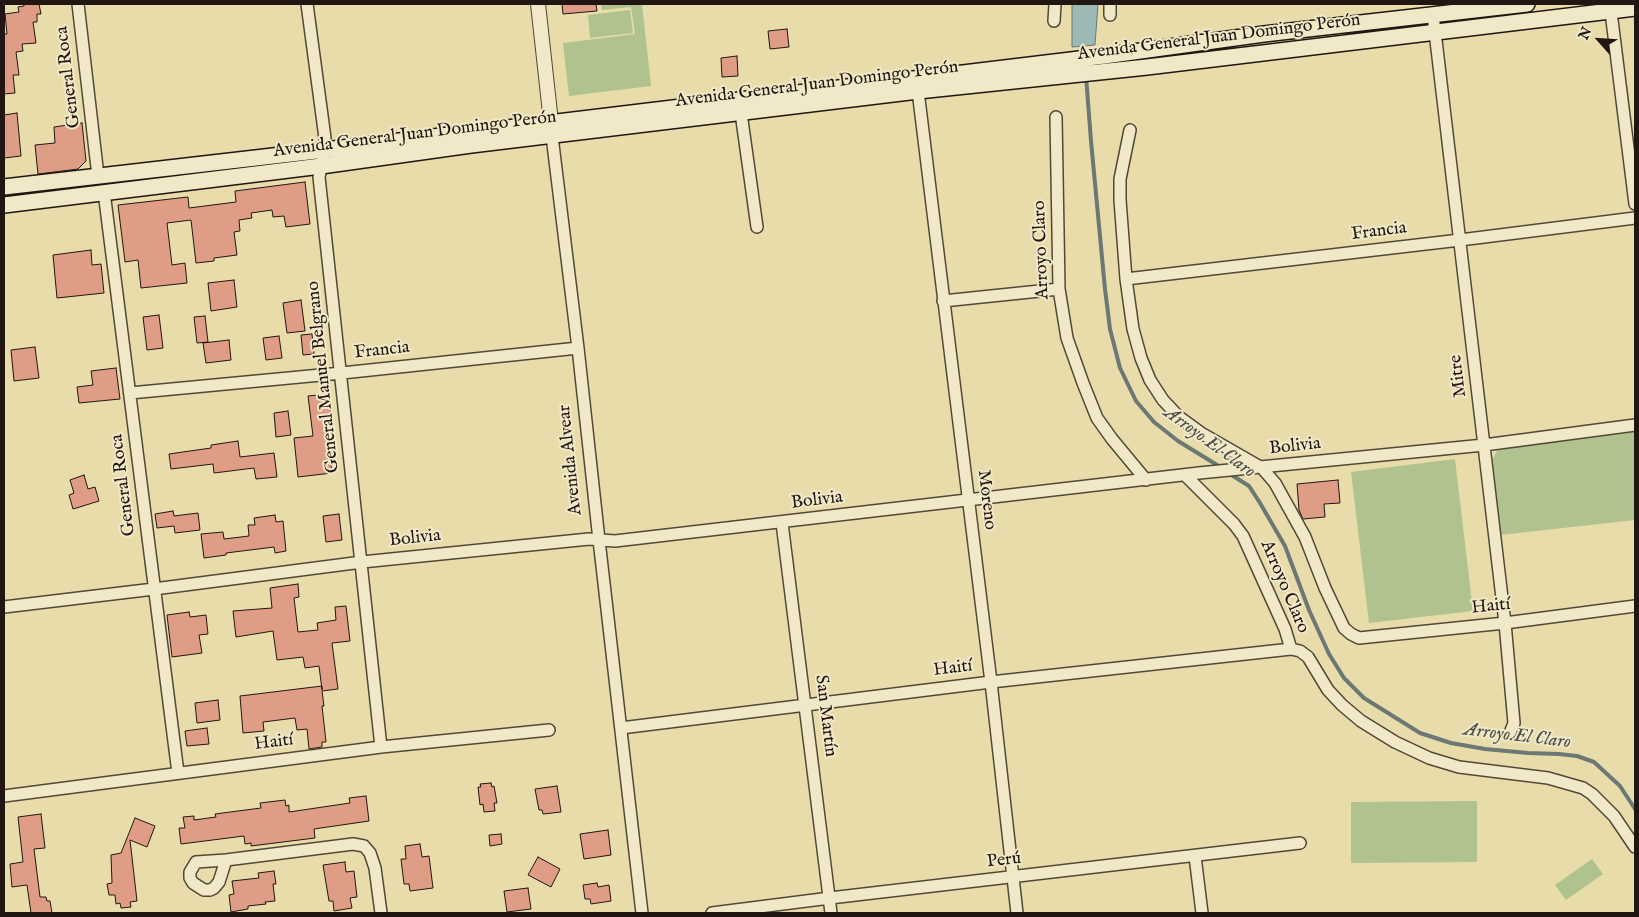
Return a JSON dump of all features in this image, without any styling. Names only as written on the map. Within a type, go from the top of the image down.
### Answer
[{"type":"main road","name":"Avenida General Juan Domingo Perón","points":[[4,205],[321,166],[552,129],[1060,60],[1104,56],[1264,34],[1527,4]]},
{"type":"main road","name":"Avenida General Juan Domingo Perón","points":[[4,187],[325,150],[742,113],[1435,32],[1611,7],[1635,8]]},
{"type":"street","name":"General Roca","points":[[78,4],[98,176]]},
{"type":"street","name":"General Manuel Belgrano","points":[[307,4],[325,150],[319,177],[342,373],[381,747]]},
{"type":"street","name":"Avenida Alvear","points":[[538,4],[642,913]]},
{"type":"street","points":[[1054,21],[1055,4]]},
{"type":"street","points":[[1611,7],[1635,204]]},
{"type":"street","name":"Mitre","points":[[1433,15],[1505,623],[1514,723],[1510,733]]},
{"type":"street","name":"Moreno","points":[[918,91],[1017,913]]},
{"type":"street","points":[[742,113],[757,227]]},
{"type":"street","name":"Arroyo Claro","points":[[1056,117],[1060,289],[1067,338],[1097,418],[1112,440],[1146,480]]},
{"type":"street","points":[[1130,130],[1120,179],[1120,200],[1126,279],[1133,329],[1140,358],[1150,380],[1163,400],[1179,418],[1262,468]]},
{"type":"street","name":"General Roca","points":[[104,192],[178,773]]},
{"type":"street","name":"Francia","points":[[1126,279],[1635,218]]},
{"type":"street","points":[[943,301],[1060,289]]},
{"type":"street","name":"Francia","points":[[130,393],[578,348]]},
{"type":"street","name":"Bolivia","points":[[4,607],[362,562],[589,540],[615,541],[1185,475],[1484,445],[1635,425]]},
{"type":"street","name":"Haití","points":[[1262,468],[1274,483],[1305,536],[1325,588],[1344,628],[1359,638],[1505,623],[1635,606]]},
{"type":"street","name":"Arroyo Claro","points":[[1185,475],[1243,536],[1285,629],[1291,648],[1300,651],[1308,658],[1328,690],[1361,721],[1395,742],[1429,758],[1459,767],[1548,778],[1583,788],[1592,794],[1614,816],[1635,847]]},
{"type":"street","name":"San Martín","points":[[782,522],[832,913]]},
{"type":"street","name":"Haití","points":[[621,728],[990,682],[1291,648]]},
{"type":"street","name":"Haití","points":[[4,796],[381,747],[549,730]]},
{"type":"street","name":"Perú","points":[[712,913],[1300,843]]},
{"type":"street","points":[[226,860],[353,844],[364,846],[370,853],[375,868],[381,913]]},
{"type":"street","points":[[1195,856],[1202,913]]},
{"type":"green space","points":[[601,4],[642,4],[651,86],[569,96],[563,43],[635,34],[631,7],[602,10]]},
{"type":"green space","points":[[630,10],[633,33],[590,38],[588,15]]},
{"type":"green space","points":[[1635,430],[1635,520],[1500,535],[1492,461],[1498,448]]},
{"type":"green space","points":[[1455,459],[1473,611],[1369,623],[1351,472]]},
{"type":"green space","points":[[1477,801],[1477,862],[1351,863],[1351,802]]},
{"type":"green space","points":[[1592,859],[1603,874],[1566,900],[1555,885]]},
{"type":"water","points":[[1072,4],[1098,4],[1095,45],[1072,47]]},
{"type":"building","points":[[24,4],[39,4],[41,14],[37,14],[37,22],[33,22],[36,43],[22,44],[23,51],[16,52],[19,75],[13,75],[15,93],[4,94],[4,34],[7,34],[5,14],[19,12],[18,7],[24,6]]},
{"type":"building","points":[[562,4],[596,4],[597,11],[563,14]]},
{"type":"building","points":[[787,29],[789,47],[770,49],[768,31]]},
{"type":"building","points":[[737,56],[738,76],[722,77],[721,58]]},
{"type":"building","points":[[17,113],[21,156],[4,158],[4,115]]},
{"type":"building","points":[[82,123],[86,161],[78,169],[38,174],[35,145],[55,143],[54,127]]},
{"type":"building","points":[[305,182],[310,224],[286,227],[284,216],[273,217],[272,210],[251,213],[252,218],[239,220],[240,231],[234,232],[237,255],[196,263],[191,220],[167,223],[172,265],[185,263],[187,283],[141,288],[138,260],[125,262],[118,205],[188,197],[189,208],[236,202],[235,191]]},
{"type":"building","points":[[91,250],[92,265],[101,264],[104,293],[57,298],[53,255]]},
{"type":"building","points":[[234,280],[237,307],[211,311],[208,283]]},
{"type":"building","points":[[301,300],[305,331],[287,333],[283,303]]},
{"type":"building","points":[[159,315],[163,348],[147,350],[143,317]]},
{"type":"building","points":[[205,316],[208,342],[197,343],[194,317]]},
{"type":"building","points":[[312,334],[314,354],[303,355],[301,335]]},
{"type":"building","points":[[279,336],[282,358],[266,360],[263,338]]},
{"type":"building","points":[[229,340],[231,360],[206,363],[203,343]]},
{"type":"building","points":[[35,347],[39,378],[14,381],[11,350]]},
{"type":"building","points":[[116,368],[120,399],[79,403],[77,387],[93,385],[91,371]]},
{"type":"building","points":[[328,394],[332,426],[326,427],[332,473],[298,477],[294,438],[313,436],[308,396]]},
{"type":"building","points":[[288,411],[291,435],[276,437],[274,413]]},
{"type":"building","points":[[238,441],[240,457],[274,453],[277,477],[256,479],[254,468],[214,473],[213,464],[171,469],[169,454],[211,448],[211,445]]},
{"type":"building","points":[[84,475],[88,489],[95,487],[99,501],[73,509],[69,495],[74,493],[70,480]]},
{"type":"building","points":[[1338,480],[1340,503],[1324,504],[1325,517],[1303,519],[1299,510],[1297,484]]},
{"type":"building","points":[[173,511],[174,516],[198,513],[200,530],[175,533],[174,526],[157,528],[155,514]]},
{"type":"building","points":[[339,514],[342,540],[326,542],[323,516]]},
{"type":"building","points":[[275,515],[276,522],[283,521],[286,551],[275,553],[274,547],[226,553],[226,555],[204,558],[201,534],[223,532],[224,539],[249,536],[248,525],[255,525],[254,518]]},
{"type":"building","points":[[298,584],[299,597],[294,598],[298,632],[318,630],[317,623],[336,620],[335,607],[346,606],[350,641],[332,643],[338,689],[322,691],[326,742],[322,742],[322,747],[309,749],[307,729],[297,730],[295,718],[263,722],[264,731],[243,733],[240,696],[322,686],[319,666],[305,668],[303,657],[277,660],[273,631],[236,637],[233,611],[272,608],[270,588]]},
{"type":"building","points":[[189,612],[190,617],[206,615],[208,634],[199,635],[202,653],[172,657],[167,615]]},
{"type":"building","points":[[218,700],[220,720],[197,723],[195,703]]},
{"type":"building","points":[[207,728],[209,744],[187,746],[185,731]]},
{"type":"building","points":[[491,783],[492,787],[494,786],[497,803],[494,803],[495,811],[484,812],[483,804],[480,805],[478,787],[481,787],[480,784]]},
{"type":"building","points":[[557,786],[561,812],[543,814],[542,810],[539,810],[535,789]]},
{"type":"building","points":[[366,796],[369,821],[314,829],[315,838],[251,846],[251,843],[245,844],[244,836],[181,844],[179,828],[185,828],[183,817],[194,816],[194,820],[216,817],[215,814],[261,808],[260,803],[285,800],[286,806],[289,805],[289,812],[350,803],[349,798]]},
{"type":"building","points":[[41,814],[45,848],[34,849],[40,897],[46,897],[47,901],[50,901],[52,913],[31,913],[27,885],[12,887],[10,864],[23,862],[18,817]]},
{"type":"building","points":[[135,818],[155,826],[147,847],[130,840],[137,901],[130,902],[131,907],[121,908],[120,903],[116,904],[115,895],[109,895],[107,884],[112,883],[111,855],[121,853]]},
{"type":"building","points":[[608,830],[611,855],[584,859],[580,834]]},
{"type":"building","points":[[501,834],[502,844],[490,846],[489,835]]},
{"type":"building","points":[[420,844],[422,857],[429,856],[433,888],[410,891],[409,884],[404,884],[401,859],[406,859],[405,846]]},
{"type":"building","points":[[538,857],[560,869],[551,887],[528,875]]},
{"type":"building","points":[[345,862],[346,872],[354,871],[357,897],[350,898],[352,908],[334,911],[333,901],[329,901],[323,865]]},
{"type":"building","points":[[274,871],[276,884],[273,884],[275,901],[248,906],[248,909],[231,912],[229,895],[234,894],[232,881],[259,878],[258,873]]},
{"type":"building","points":[[597,883],[598,887],[609,885],[611,901],[591,904],[590,899],[585,899],[583,885]]},
{"type":"building","points":[[528,888],[531,909],[507,912],[504,891]]},
{"type":"waterway","name":"Arroyo El Claro","points":[[1086,76],[1105,289],[1110,329],[1120,368],[1136,401],[1154,422],[1178,441],[1222,468]]},
{"type":"waterway","name":"Arroyo El Claro","points":[[1230,474],[1249,486],[1260,503],[1285,546],[1309,610],[1329,654],[1344,678],[1364,698],[1420,733],[1451,743],[1485,749],[1577,756],[1594,762],[1620,786],[1635,809]]}]
